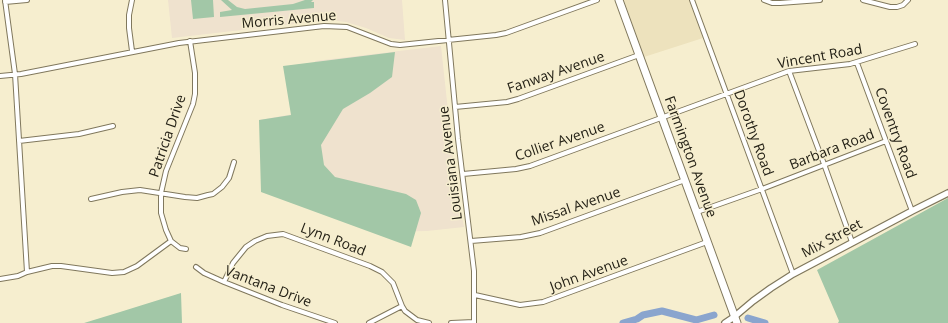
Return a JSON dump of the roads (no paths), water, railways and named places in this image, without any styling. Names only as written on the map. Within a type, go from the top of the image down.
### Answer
[{"type":"highway","name":"Farmington Avenue","points":[[619,0],[736,320]]},
{"type":"main road","name":"Mix Street","points":[[725,323],[736,320],[753,301],[793,274],[948,193]]},
{"type":"street","points":[[26,0],[5,1],[15,74],[27,272]]},
{"type":"street","points":[[132,0],[129,28],[132,51]]},
{"type":"street","name":"Louisiana Avenue","points":[[445,0],[455,107],[471,241],[474,323]]},
{"type":"street","name":"Morris Avenue","points":[[0,76],[190,41],[324,26],[340,26],[354,29],[391,44],[400,45],[506,33],[597,0]]},
{"type":"street","name":"Dorothy Road","points":[[692,0],[793,274]]},
{"type":"street","points":[[764,0],[780,4],[820,0]]},
{"type":"street","points":[[863,0],[890,7],[903,5],[908,0]]},
{"type":"street","name":"Patricia Drive","points":[[171,241],[161,213],[161,193],[166,171],[193,104],[195,94],[195,73],[190,41]]},
{"type":"street","name":"Vincent Road","points":[[662,118],[789,71],[857,63],[915,44]]},
{"type":"street","name":"Fanway Avenue","points":[[455,107],[507,102],[518,99],[639,55]]},
{"type":"street","name":"Coventry Road","points":[[857,63],[912,211]]},
{"type":"street","points":[[789,71],[852,242]]},
{"type":"street","name":"Collier Avenue","points":[[463,174],[516,169],[530,166],[662,118]]},
{"type":"street","points":[[20,141],[67,136],[113,126]]},
{"type":"street","name":"Barbara Road","points":[[696,212],[762,189],[886,141]]},
{"type":"street","points":[[91,199],[132,190],[198,198],[213,194],[222,187],[229,178],[234,162]]},
{"type":"street","name":"Missal Avenue","points":[[471,241],[521,237],[540,233],[685,180]]},
{"type":"street","name":"Lynn Road","points":[[224,282],[233,263],[246,247],[254,241],[267,236],[283,234],[370,266],[382,272],[392,283],[402,306],[414,318],[429,323]]},
{"type":"street","points":[[0,278],[18,276],[42,267],[61,266],[112,273],[124,272],[137,266],[171,241],[180,248],[186,249]]},
{"type":"street","name":"John Avenue","points":[[474,296],[520,305],[543,302],[707,242]]},
{"type":"street","name":"Vantana Drive","points":[[196,267],[204,273],[224,282],[282,305],[335,323]]},
{"type":"street","points":[[369,323],[402,306]]},
{"type":"street","points":[[451,323],[474,323]]},
{"type":"waterway","points":[[623,323],[637,319],[643,315],[662,311],[696,320],[714,315]]},
{"type":"waterway","points":[[748,318],[765,323]]}]
